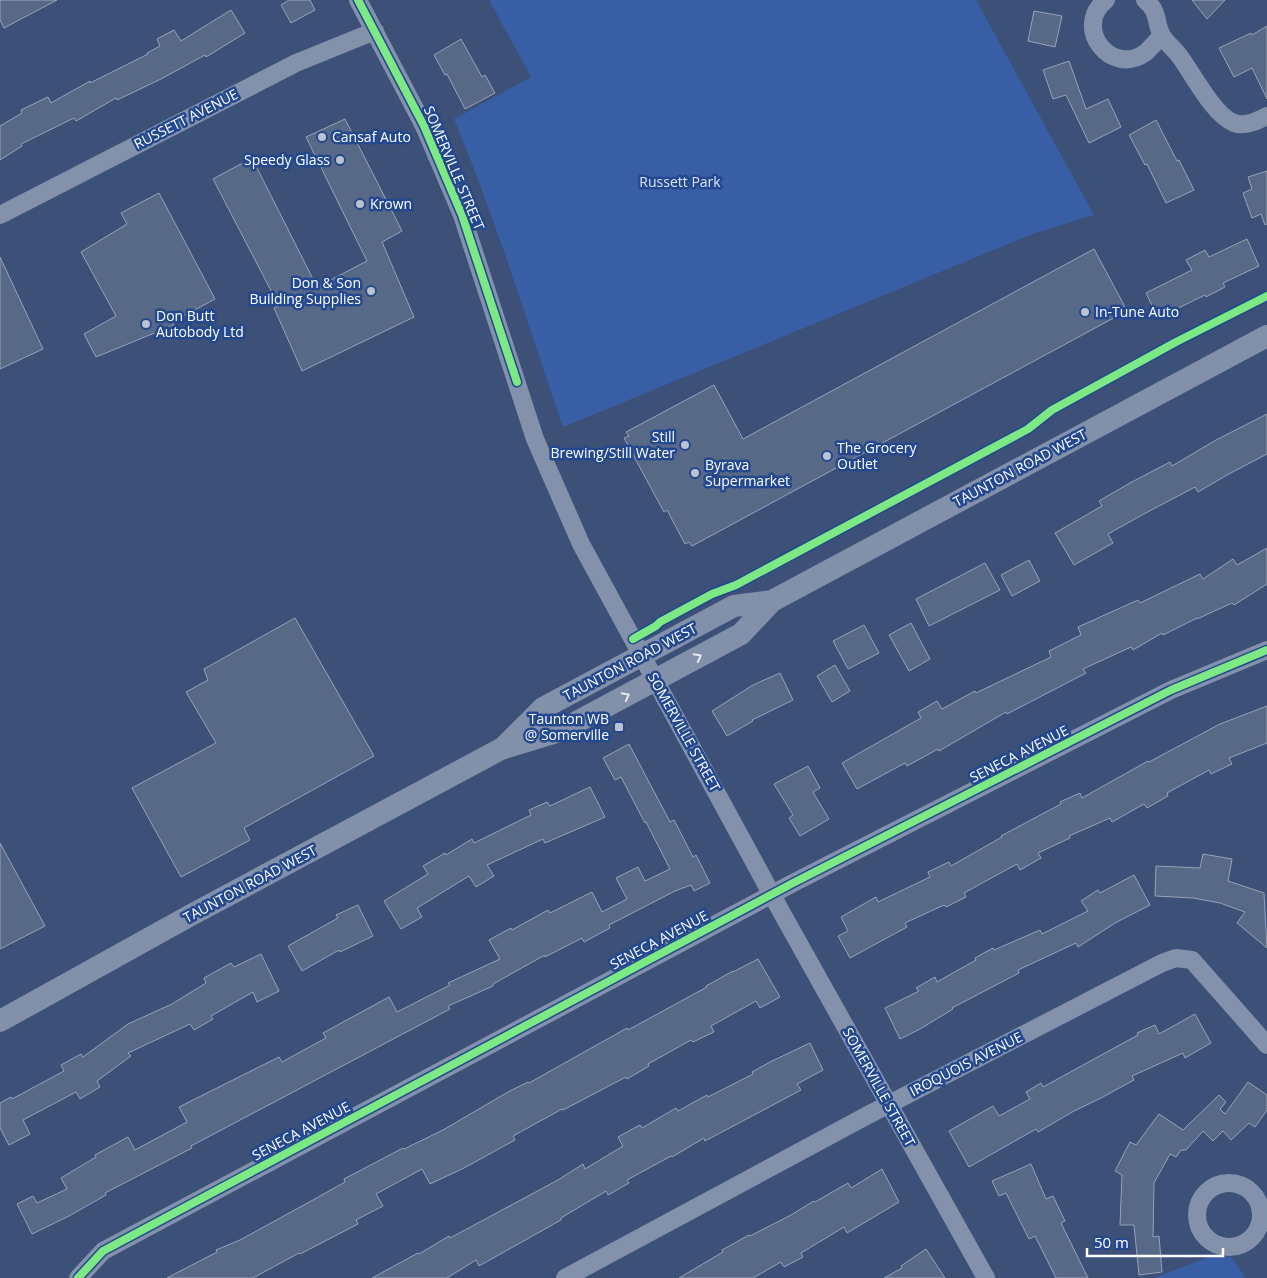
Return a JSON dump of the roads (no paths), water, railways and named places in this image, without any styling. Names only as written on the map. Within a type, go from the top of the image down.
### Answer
[{"type":"main road","name":"TAUNTON ROAD WEST","points":[[0,1021],[191,915],[501,749],[560,731],[741,634],[772,601],[1267,336]]},
{"type":"main road","name":"TAUNTON ROAD WEST","points":[[501,749],[543,708],[734,606],[772,601]]},
{"type":"street","name":"SOMERVILLE STREET","points":[[358,0],[424,126],[459,207],[535,439],[581,544],[772,894],[986,1278]]},
{"type":"street","points":[[1106,0],[1098,9],[1093,31],[1097,42],[1104,51],[1113,57],[1124,59],[1136,57],[1146,52],[1162,36]]},
{"type":"street","points":[[1145,0],[1156,13],[1162,36],[1179,55],[1221,114],[1234,123],[1244,124],[1267,116]]},
{"type":"street","name":"RUSSETT AVENUE","points":[[0,215],[296,63],[375,31]]},
{"type":"street","name":"SENECA AVENUE","points":[[78,1278],[103,1251],[772,894],[1171,690],[1267,650]]},
{"type":"street","name":"IROQUOIS AVENUE","points":[[564,1278],[888,1104],[1162,963],[1176,958],[1192,960],[1267,1045]]},
{"type":"place","name":"Cansaf Auto","points":[[322,137]]},
{"type":"place","name":"Speedy Glass","points":[[340,160]]},
{"type":"place","name":"Krown","points":[[360,204]]},
{"type":"place","name":"Don & Son Building Supplies","points":[[371,291]]},
{"type":"place","name":"In-Tune Auto","points":[[1085,312]]},
{"type":"place","name":"Don Butt Autobody Ltd","points":[[146,324]]},
{"type":"place","name":"Still Brewing/Still Water","points":[[685,445]]},
{"type":"place","name":"The Grocery Outlet","points":[[827,456]]},
{"type":"place","name":"Byrava Supermarket","points":[[695,473]]},
{"type":"place","name":"Taunton WB @ Somerville","points":[[619,727]]},
{"type":"park label","name":"Russett Park","points":[[680,182]]}]
